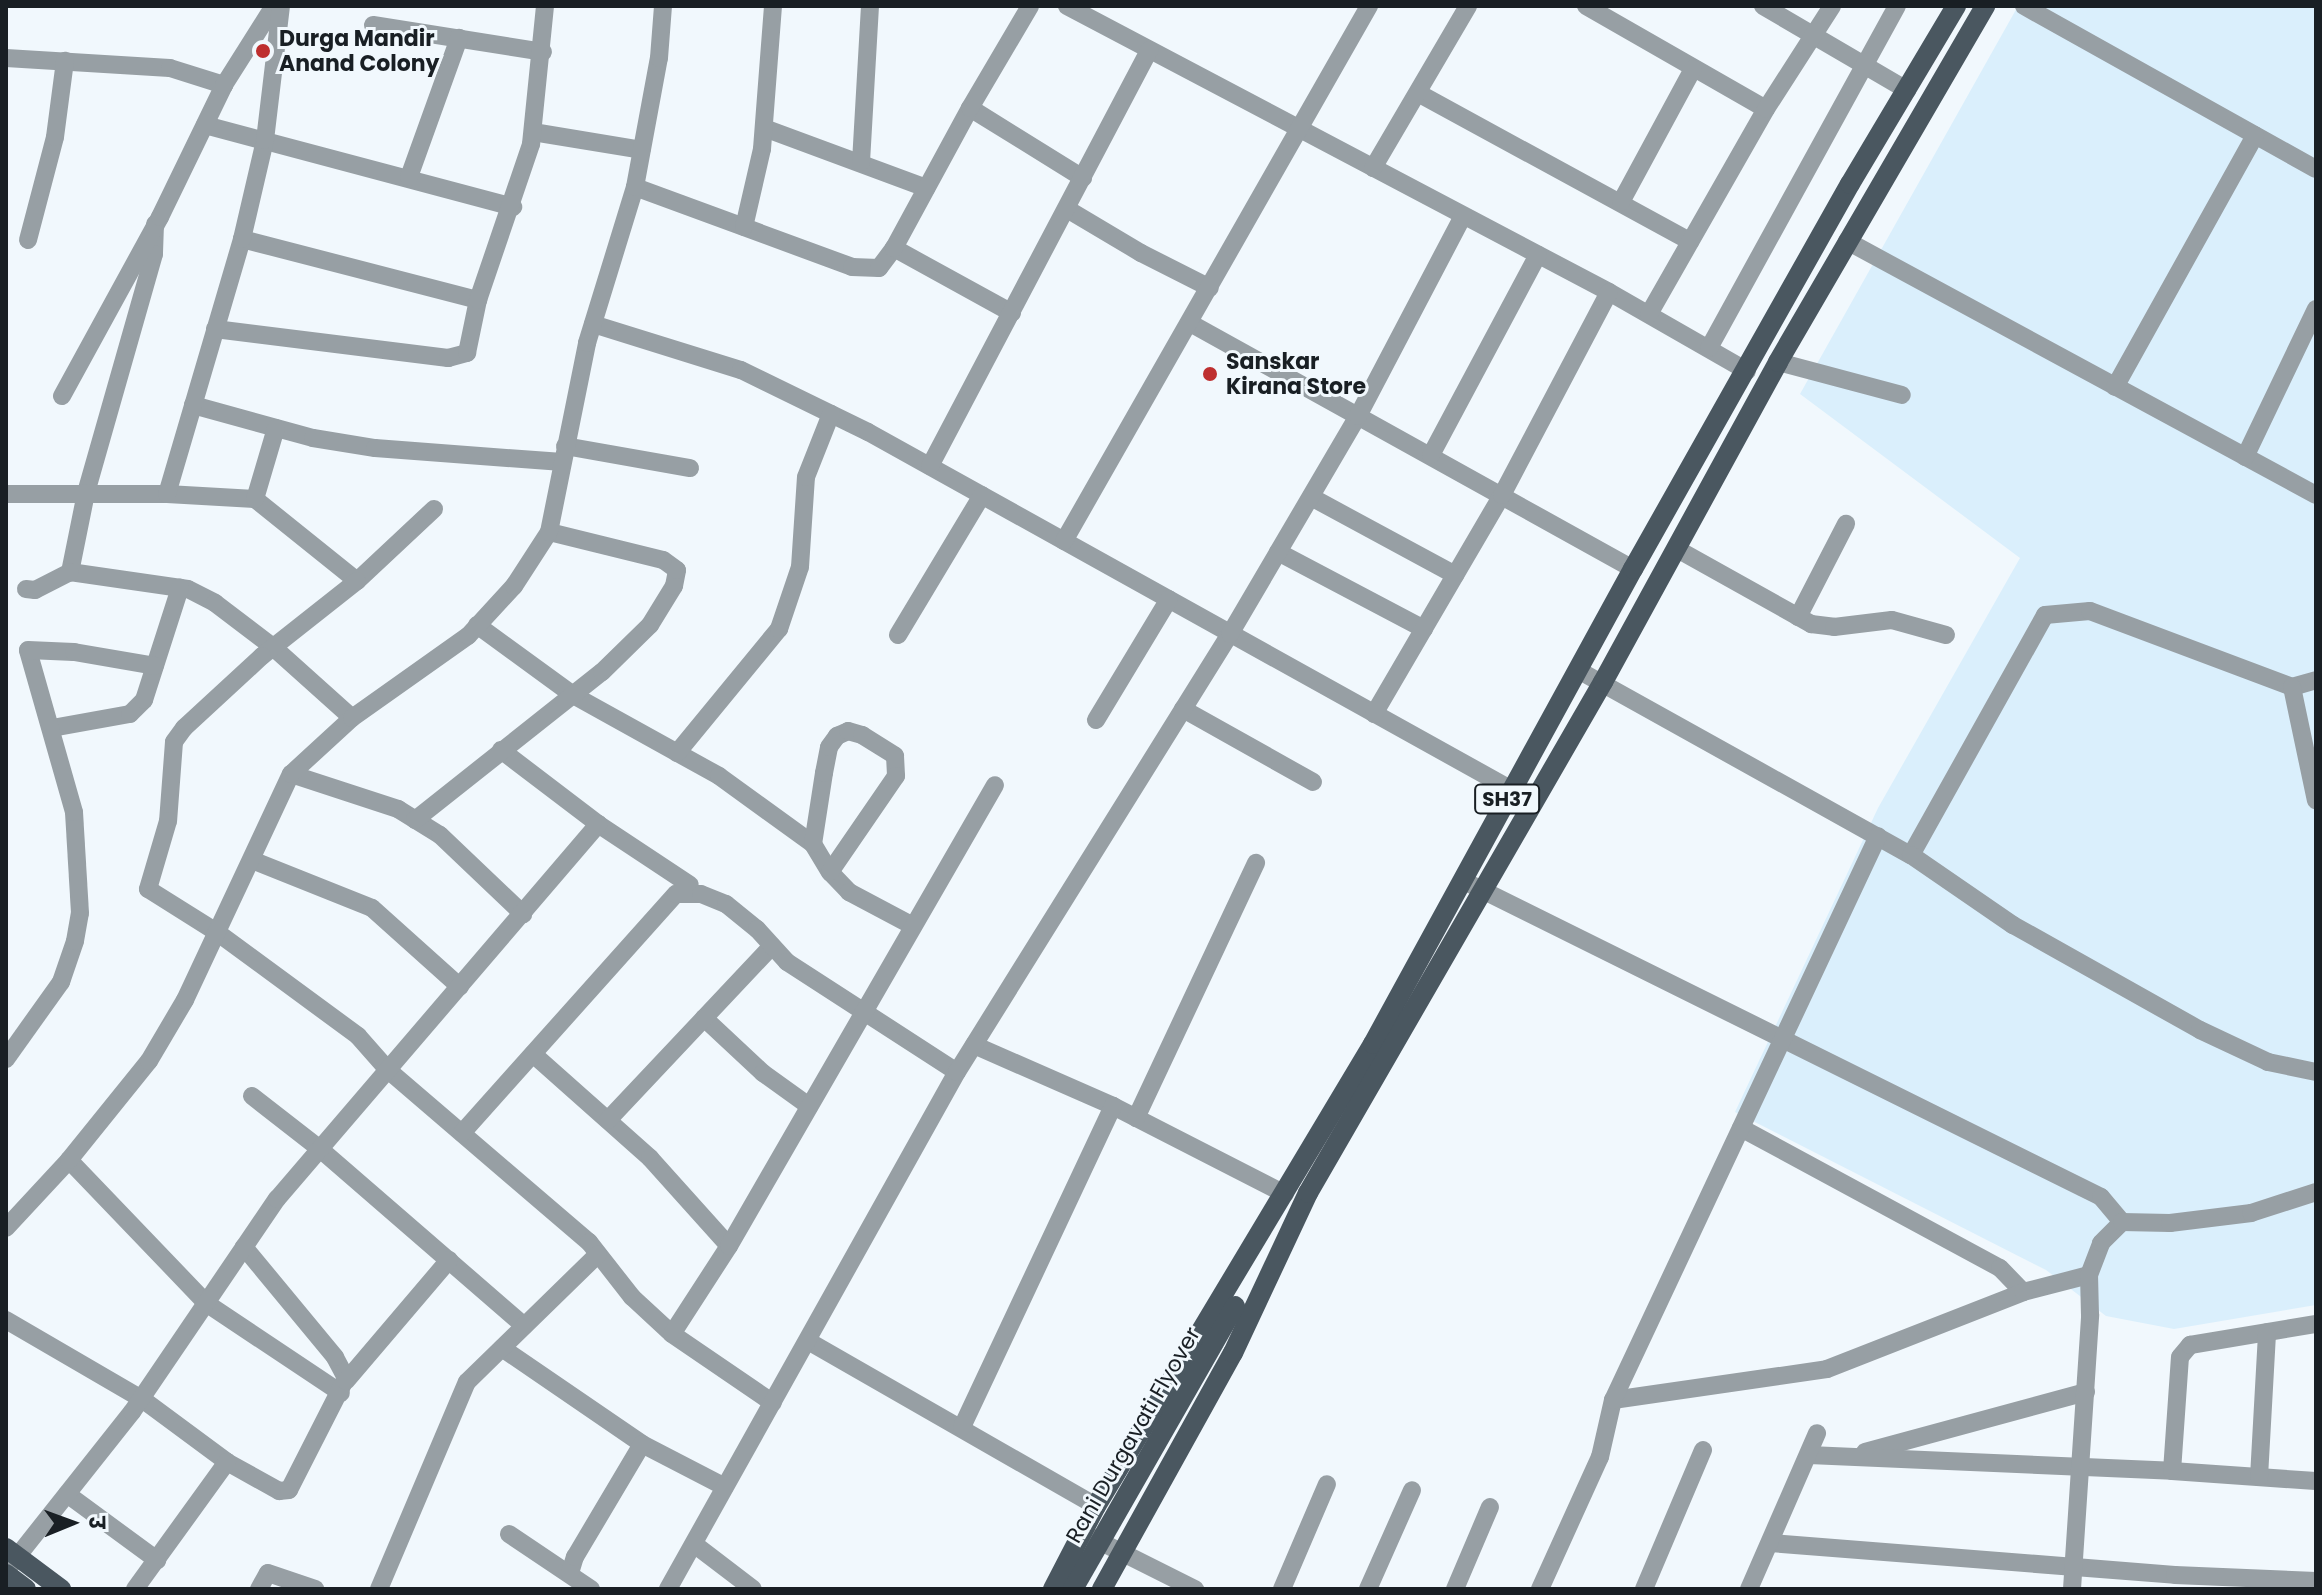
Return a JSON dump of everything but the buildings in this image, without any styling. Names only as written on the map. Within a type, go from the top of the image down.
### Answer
[{"type":"main road","name":"SH37","points":[[1053,1589],[1096,1506],[1285,1194],[1464,880],[1633,569],[1850,184],[1956,6]]},
{"type":"main road","points":[[1102,1589],[1233,1353],[1308,1193],[1603,682],[1847,241],[1985,6]]},
{"type":"main road","name":"Rani Durgavati Flyover","points":[[1073,1589],[1235,1306],[1246,1256]]},
{"type":"main road","name":"Rani Durgavati Flyover","points":[[1235,1306],[1268,1279]]},
{"type":"main road","points":[[9,1562],[26,1589]]},
{"type":"main road","points":[[9,1562],[61,1589]]},
{"type":"street","points":[[62,396],[155,224],[224,85],[274,6]]},
{"type":"street","points":[[167,494],[242,239],[265,140],[281,6]]},
{"type":"street","points":[[215,329],[461,357],[470,343],[478,300],[513,207],[533,132],[545,6]]},
{"type":"street","points":[[6,1228],[69,1160],[149,1061],[185,1000],[291,774],[352,718],[477,625],[514,586],[549,532],[563,454],[593,324],[635,187],[659,58],[663,6]]},
{"type":"street","points":[[744,227],[764,128],[773,6]]},
{"type":"street","points":[[861,162],[870,6]]},
{"type":"street","points":[[635,187],[852,267],[879,268],[894,248],[1030,6]]},
{"type":"street","points":[[1067,6],[1609,292],[1747,371]]},
{"type":"street","points":[[1064,541],[1369,6]]},
{"type":"street","points":[[1373,168],[1468,6]]},
{"type":"street","points":[[1586,6],[1766,109]]},
{"type":"street","points":[[1763,6],[1907,90]]},
{"type":"street","points":[[1649,314],[1766,109],[1832,6]]},
{"type":"street","points":[[1709,348],[1897,6]]},
{"type":"street","points":[[2024,6],[2316,169]]},
{"type":"street","points":[[373,25],[543,52]]},
{"type":"street","points":[[409,177],[459,38]]},
{"type":"street","points":[[930,466],[1149,50]]},
{"type":"street","points":[[6,58],[170,68],[224,85]]},
{"type":"street","points":[[28,240],[55,137],[65,61]]},
{"type":"street","points":[[1621,202],[1693,69]]},
{"type":"street","points":[[1418,93],[1690,241]]},
{"type":"street","points":[[970,108],[1083,178]]},
{"type":"street","points":[[205,125],[513,207]]},
{"type":"street","points":[[764,128],[926,188]]},
{"type":"street","points":[[533,132],[642,150]]},
{"type":"street","points":[[2115,387],[2255,135]]},
{"type":"street","points":[[1067,209],[1141,253],[1210,288]]},
{"type":"street","points":[[668,1589],[957,1072],[1230,634],[1358,416],[1463,216]]},
{"type":"street","points":[[70,572],[86,493],[154,254],[155,224]]},
{"type":"street","points":[[242,239],[478,300]]},
{"type":"street","points":[[1847,241],[2316,495]]},
{"type":"street","points":[[894,248],[1012,313]]},
{"type":"street","points":[[1431,455],[1538,255]]},
{"type":"street","points":[[1374,714],[1502,495],[1609,292]]},
{"type":"street","points":[[2245,457],[2316,309]]},
{"type":"street","points":[[1190,323],[1633,569]]},
{"type":"street","points":[[593,324],[741,370],[831,414],[1512,790]]},
{"type":"street","points":[[1778,362],[1902,395]]},
{"type":"street","points":[[193,405],[276,428],[375,448],[563,454],[690,468]]},
{"type":"street","points":[[677,753],[779,629],[800,567],[806,477],[831,414]]},
{"type":"street","points":[[255,499],[276,428]]},
{"type":"street","points":[[6,494],[167,494],[255,499],[357,581]]},
{"type":"street","points":[[898,635],[982,495]]},
{"type":"street","points":[[1311,497],[1455,575]]},
{"type":"street","points":[[434,509],[357,581],[273,647],[184,728],[174,742],[168,821],[148,889],[218,933],[358,1036],[388,1070],[598,1254],[632,1297],[672,1334],[773,1403]]},
{"type":"street","points":[[1798,617],[1846,524]]},
{"type":"street","points":[[415,820],[602,672],[650,625],[674,586],[677,570],[663,560],[549,532]]},
{"type":"street","points":[[1677,549],[1798,617],[1823,627],[1892,620],[1946,635]]},
{"type":"street","points":[[1278,552],[1424,629]]},
{"type":"street","points":[[26,589],[35,590],[70,572],[180,588],[215,603],[273,647],[352,718]]},
{"type":"street","points":[[52,728],[130,714],[144,700],[180,588]]},
{"type":"street","points":[[1096,720],[1169,599]]},
{"type":"street","points":[[1911,855],[2045,615],[2090,611],[2292,687],[2316,680]]},
{"type":"street","points":[[477,625],[573,695],[719,776],[813,844],[830,872],[849,892],[913,926]]},
{"type":"street","points":[[6,1059],[61,982],[75,941],[80,913],[74,812],[28,650],[74,652],[155,666]]},
{"type":"street","points":[[1578,670],[1911,855],[2013,925],[2200,1030],[2268,1062],[2316,1072]]},
{"type":"street","points":[[2292,687],[2316,801]]},
{"type":"street","points":[[1183,709],[1313,782]]},
{"type":"street","points":[[813,844],[829,747],[837,736],[848,731],[862,735],[895,756],[896,776],[830,872]]},
{"type":"street","points":[[501,750],[598,824],[690,885]]},
{"type":"street","points":[[291,774],[398,809],[440,835],[523,914]]},
{"type":"street","points":[[672,1334],[729,1246],[995,785]]},
{"type":"street","points":[[9,1562],[142,1399],[277,1199],[598,824]]},
{"type":"street","points":[[1540,1589],[1600,1457],[1613,1400],[1878,836]]},
{"type":"street","points":[[252,860],[372,908],[460,987]]},
{"type":"street","points":[[1136,1118],[1256,863]]},
{"type":"street","points":[[1464,880],[2101,1197],[2122,1222]]},
{"type":"street","points":[[462,1133],[676,894],[701,894],[726,904],[787,962],[957,1072]]},
{"type":"street","points":[[608,1120],[772,946]]},
{"type":"street","points":[[704,1018],[763,1073],[809,1106]]},
{"type":"street","points":[[974,1045],[1113,1106],[1285,1194]]},
{"type":"street","points":[[533,1054],[650,1158],[729,1246]]},
{"type":"street","points":[[252,1096],[320,1149],[524,1326]]},
{"type":"street","points":[[962,1427],[1113,1106]]},
{"type":"street","points":[[1741,1128],[2000,1268],[2023,1292]]},
{"type":"street","points":[[69,1160],[206,1303],[344,1387]]},
{"type":"street","points":[[2072,1589],[2086,1392],[2089,1275],[2101,1243],[2122,1222],[2170,1223],[2251,1213],[2316,1192]]},
{"type":"street","points":[[244,1247],[335,1357],[344,1387]]},
{"type":"street","points":[[379,1589],[467,1382],[598,1254]]},
{"type":"street","points":[[6,1320],[142,1399],[227,1462],[279,1491],[289,1490],[344,1387],[449,1260]]},
{"type":"street","points":[[1613,1400],[1827,1369],[2023,1292],[2089,1275]]},
{"type":"street","points":[[2172,1471],[2180,1357],[2190,1345],[2316,1324]]},
{"type":"street","points":[[2259,1477],[2267,1332]]},
{"type":"street","points":[[808,1341],[1096,1506]]},
{"type":"street","points":[[502,1348],[642,1444],[725,1487]]},
{"type":"street","points":[[1847,1457],[2086,1392]]},
{"type":"street","points":[[1749,1589],[1817,1433]]},
{"type":"street","points":[[570,1573],[575,1557],[642,1444]]},
{"type":"street","points":[[1644,1589],[1703,1450]]},
{"type":"street","points":[[1809,1455],[2172,1471],[2316,1481]]},
{"type":"street","points":[[135,1589],[227,1462]]},
{"type":"street","points":[[1282,1589],[1327,1484]]},
{"type":"street","points":[[1368,1589],[1412,1490]]},
{"type":"street","points":[[67,1494],[157,1560]]},
{"type":"street","points":[[1455,1589],[1490,1507]]},
{"type":"street","points":[[1081,1532],[1195,1589]]},
{"type":"street","points":[[509,1534],[591,1589]]},
{"type":"street","points":[[1770,1543],[2074,1565],[2174,1582],[2252,1584],[2316,1581]]},
{"type":"street","points":[[694,1544],[753,1589]]},
{"type":"street","points":[[259,1589],[268,1573],[315,1589]]},
{"type":"shaded area","points":[[2018,6],[2316,6],[2316,1305],[2174,1329],[2106,1316],[2046,1270],[1735,1112],[1878,808],[2020,558],[1800,394]]},
{"type":"place","name":"Durga Mandir Anand Colony","points":[[263,51]]},
{"type":"place","name":"Sanskar Kirana Store","points":[[1210,374]]}]
